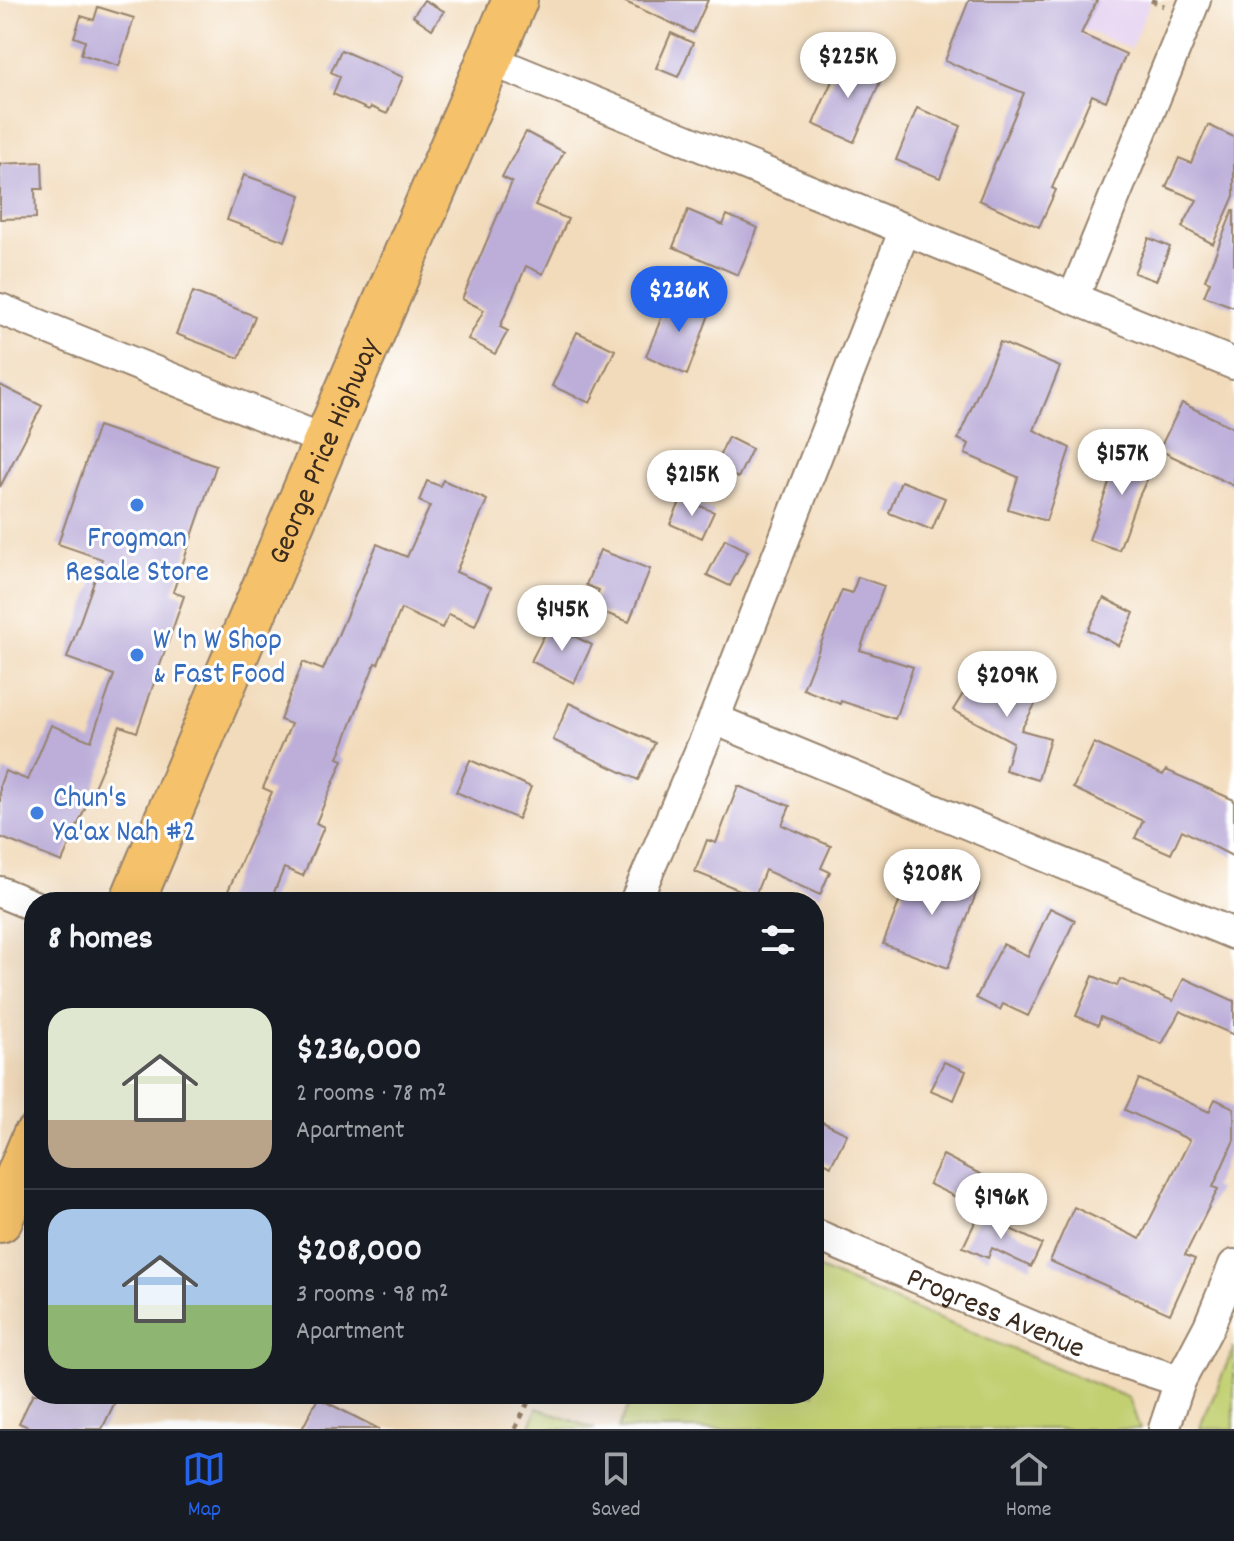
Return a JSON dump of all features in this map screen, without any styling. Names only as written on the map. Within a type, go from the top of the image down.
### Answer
[{"type":"highway","name":"George Price Highway","points":[[136,892],[515,0]]},
{"type":"highway","points":[[0,1220],[24,1162]]},
{"type":"street","points":[[1074,296],[1195,0]]},
{"type":"street","points":[[488,59],[1234,364]]},
{"type":"street","points":[[639,892],[714,719],[905,229]]},
{"type":"street","points":[[0,309],[326,441]]},
{"type":"street","points":[[714,719],[1234,934]]},
{"type":"street","points":[[0,892],[24,902]]},
{"type":"street","name":"Progress Avenue","points":[[824,1238],[1100,1355],[1180,1381]]},
{"type":"street","points":[[1164,1429],[1180,1381],[1209,1326],[1234,1265]]},
{"type":"path","points":[[515,1429],[527,1404]]},
{"type":"shaded area","points":[[1013,0],[1151,0],[1131,49]]},
{"type":"green space","points":[[824,1271],[1129,1398],[1140,1429],[618,1429],[629,1404],[824,1404]]},
{"type":"green space","points":[[1234,1347],[1234,1429],[1200,1429]]},
{"type":"green space","points":[[537,1408],[595,1429],[529,1429]]},
{"type":"building","points":[[424,0],[444,11],[432,29],[413,16]]},
{"type":"building","points":[[621,0],[708,0],[693,33]]},
{"type":"building","points":[[969,0],[1097,0],[1081,34],[1126,54],[1106,101],[1092,95],[1052,188],[1056,190],[1039,227],[979,200],[1024,93],[945,61]]},
{"type":"building","points":[[98,7],[134,18],[119,66],[81,54],[85,41],[74,37],[81,16],[94,20]]},
{"type":"building","points":[[671,33],[693,43],[678,77],[656,68]]},
{"type":"building","points":[[341,50],[403,77],[387,114],[371,107],[369,110],[333,94],[340,77],[331,72]]},
{"type":"building","points":[[842,58],[883,75],[854,142],[813,124]]},
{"type":"building","points":[[917,108],[961,126],[940,178],[896,160]]},
{"type":"building","points":[[1208,125],[1234,137],[1234,196],[1213,244],[1182,227],[1197,200],[1166,187],[1179,158],[1191,163]]},
{"type":"building","points":[[526,132],[564,152],[535,205],[568,219],[543,274],[526,266],[500,327],[508,331],[495,354],[468,339],[484,310],[462,299],[512,182],[502,177]]},
{"type":"building","points":[[42,162],[43,189],[35,189],[36,218],[0,219],[0,164]]},
{"type":"building","points":[[244,175],[301,195],[285,241],[227,220]]},
{"type":"building","points":[[688,210],[723,225],[727,215],[758,228],[738,275],[673,247]]},
{"type":"building","points":[[1233,210],[1234,307],[1204,296],[1210,282],[1205,280]]},
{"type":"building","points":[[1149,238],[1170,247],[1156,281],[1134,273]]},
{"type":"building","points":[[193,292],[255,316],[239,358],[176,334]]},
{"type":"building","points":[[671,294],[711,309],[687,375],[646,356]]},
{"type":"building","points":[[577,332],[615,350],[590,403],[552,386]]},
{"type":"building","points":[[1000,342],[1060,367],[1034,430],[1070,448],[1046,521],[1008,509],[1018,477],[965,454],[969,444],[958,439]]},
{"type":"building","points":[[0,385],[42,406],[0,487]]},
{"type":"building","points":[[1182,403],[1234,428],[1234,486],[1159,450]]},
{"type":"building","points":[[98,426],[216,466],[173,592],[184,596],[137,732],[120,726],[62,862],[0,837],[0,785],[5,771],[28,780],[51,725],[91,741],[114,675],[67,658],[102,559],[58,544]]},
{"type":"building","points":[[728,437],[752,449],[738,478],[715,466]]},
{"type":"building","points":[[1129,444],[1157,458],[1119,550],[1089,540],[1117,460],[1121,462]]},
{"type":"building","points":[[443,480],[487,500],[456,572],[491,587],[475,626],[449,614],[442,628],[401,609],[378,664],[375,663],[338,758],[343,760],[316,823],[324,827],[303,876],[284,868],[274,892],[227,892],[272,792],[263,788],[291,724],[280,720],[303,662],[323,670],[377,544],[407,557],[430,506],[419,501],[427,481],[440,486]]},
{"type":"building","points":[[901,481],[945,498],[932,530],[889,513]]},
{"type":"building","points":[[682,498],[714,512],[702,538],[670,524]]},
{"type":"building","points":[[725,539],[748,551],[730,586],[707,575]]},
{"type":"building","points":[[600,550],[650,569],[629,622],[592,608],[599,590],[586,585]]},
{"type":"building","points":[[858,577],[884,586],[860,650],[913,667],[895,719],[841,701],[840,704],[803,689],[842,590],[852,593]]},
{"type":"building","points":[[1104,598],[1134,613],[1119,646],[1088,630]]},
{"type":"building","points":[[550,624],[592,645],[574,683],[531,661]]},
{"type":"building","points":[[979,668],[1013,690],[1021,676],[1044,688],[1021,730],[1050,738],[1038,780],[1005,770],[1013,742],[953,710]]},
{"type":"building","points":[[569,703],[655,743],[638,780],[553,740]]},
{"type":"building","points":[[1094,743],[1163,775],[1166,770],[1234,800],[1234,857],[1182,830],[1171,854],[1135,838],[1143,821],[1073,788]]},
{"type":"building","points":[[470,760],[531,787],[518,819],[456,792]]},
{"type":"building","points":[[738,786],[790,806],[782,825],[831,846],[821,868],[830,872],[821,892],[813,892],[765,870],[757,892],[745,892],[695,872],[707,840],[716,843]]},
{"type":"building","points":[[912,869],[946,882],[950,872],[980,883],[948,968],[883,944]]},
{"type":"building","points":[[1050,908],[1075,920],[1028,1016],[1003,1004],[1000,1010],[976,998],[1003,944],[1028,956]]},
{"type":"building","points":[[1093,976],[1117,986],[1120,979],[1173,1001],[1184,978],[1234,1001],[1234,1035],[1180,1011],[1162,1044],[1101,1017],[1098,1025],[1076,1016]]},
{"type":"building","points":[[944,1062],[966,1071],[954,1100],[930,1090]]},
{"type":"building","points":[[1139,1079],[1209,1112],[1215,1099],[1234,1108],[1234,1140],[1213,1187],[1218,1189],[1185,1255],[1195,1259],[1170,1314],[1050,1261],[1074,1207],[1140,1239],[1190,1140],[1125,1110]]},
{"type":"building","points":[[824,1123],[847,1134],[831,1166],[824,1162]]},
{"type":"building","points":[[943,1155],[984,1176],[970,1204],[929,1184]]},
{"type":"building","points":[[979,1214],[1042,1244],[1031,1267],[992,1248],[988,1258],[963,1247]]},
{"type":"building","points":[[28,1404],[114,1404],[102,1429],[33,1429],[19,1423]]},
{"type":"building","points":[[315,1404],[330,1404],[379,1429],[302,1429]]},
{"type":"place","name":"Frogman Resale Store","points":[[137,505]]},
{"type":"place","name":"W 'n W Shop & Fast Food","points":[[137,655]]},
{"type":"place","name":"Chun's Ya'ax Nah #2","points":[[37,813]]}]
